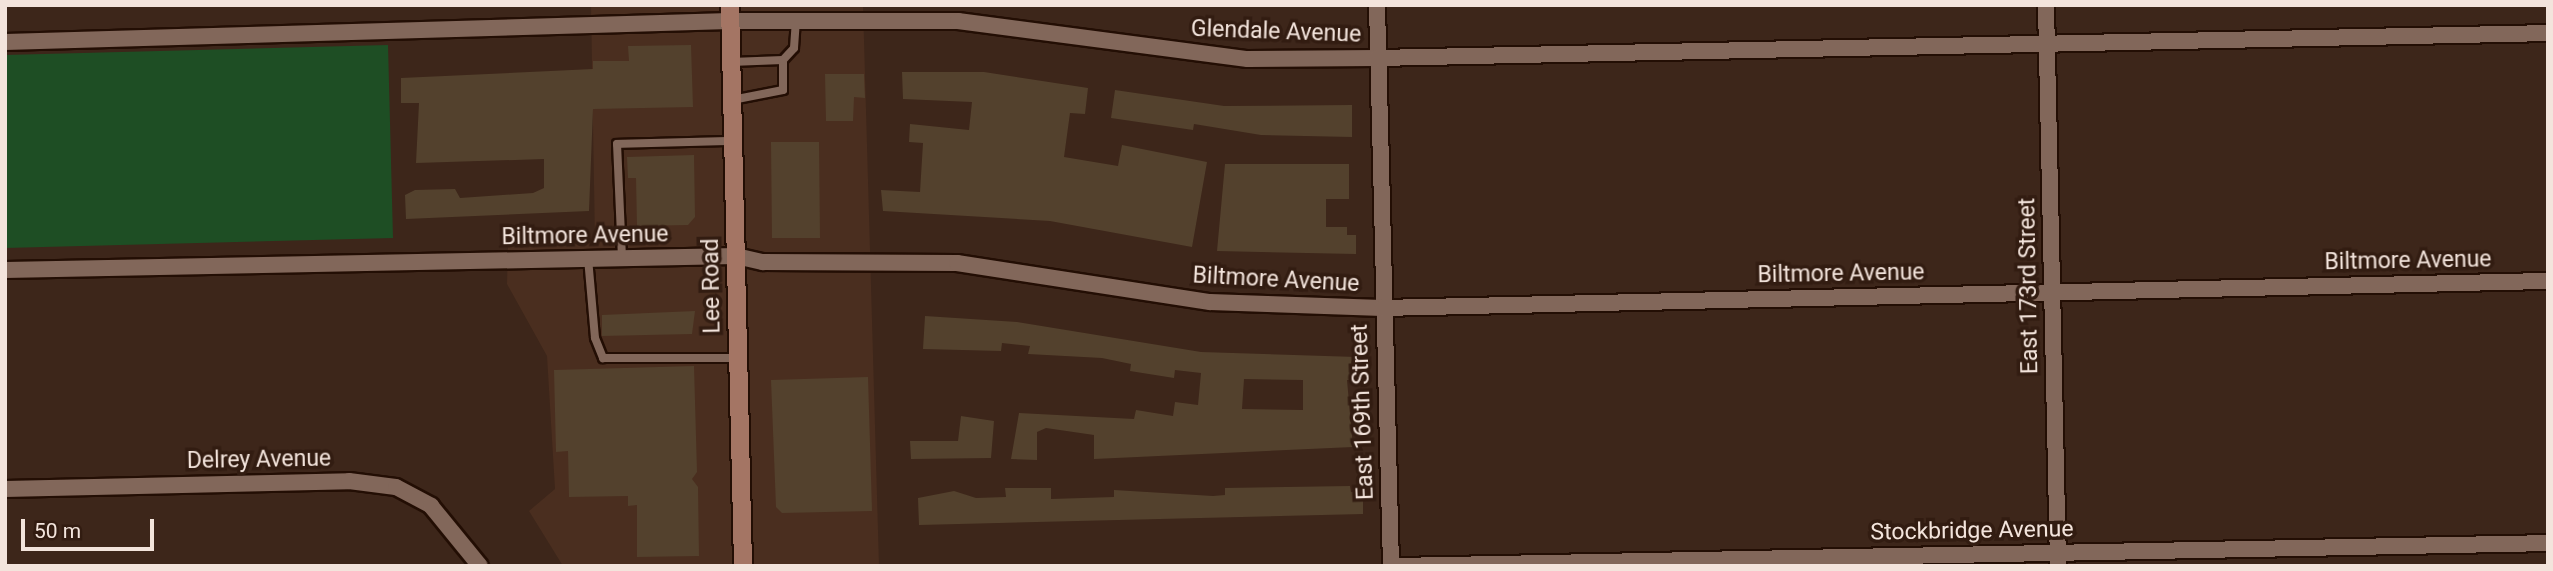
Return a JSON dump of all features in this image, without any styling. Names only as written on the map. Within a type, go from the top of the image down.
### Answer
[{"type":"main road","name":"Lee Road","points":[[730,13],[743,566]]},
{"type":"street","name":"East 169th Street","points":[[1377,5],[1382,308],[1394,566]]},
{"type":"street","name":"East 173rd Street","points":[[2046,5],[2058,559]]},
{"type":"street","name":"Glendale Avenue","points":[[5,42],[730,13],[796,21],[958,21],[1248,59],[2548,33]]},
{"type":"street","name":"Biltmore Avenue","points":[[5,271],[736,256],[763,262],[957,263],[1210,302],[1382,308],[2548,281]]},
{"type":"street","name":"Delrey Avenue","points":[[5,489],[349,481],[396,487],[431,506],[480,566]]},
{"type":"street","name":"Stockbridge Avenue","points":[[1394,566],[2058,559],[2548,543]]},
{"type":"lane","points":[[732,100],[779,94],[783,60],[794,48],[796,21]]},
{"type":"lane","points":[[732,62],[783,60]]},
{"type":"lane","points":[[622,258],[617,144],[733,141]]},
{"type":"lane","points":[[588,258],[595,338],[603,358],[738,358]]},
{"type":"shaded area","points":[[591,5],[863,5],[879,566],[563,566],[529,511],[555,489],[547,356],[507,284],[508,245],[595,243]]},
{"type":"green space","points":[[388,45],[393,238],[5,248],[5,55]]},
{"type":"building","points":[[691,45],[693,107],[593,109],[589,211],[406,219],[405,195],[415,190],[455,189],[460,198],[533,193],[544,188],[544,159],[416,163],[419,103],[401,103],[401,78],[593,69],[593,61],[629,61],[628,46]]},
{"type":"building","points":[[902,72],[984,72],[1088,88],[1085,114],[1070,113],[1064,157],[1118,166],[1122,145],[1207,162],[1192,247],[1050,221],[883,211],[881,190],[920,192],[923,143],[909,142],[910,124],[969,130],[972,102],[903,99]]},
{"type":"building","points":[[825,74],[864,74],[865,98],[854,97],[853,121],[826,121]]},
{"type":"building","points":[[1115,90],[1224,106],[1352,105],[1352,137],[1261,135],[1194,124],[1193,130],[1111,118]]},
{"type":"building","points":[[771,142],[819,142],[820,238],[772,238]]},
{"type":"building","points":[[694,155],[695,217],[688,225],[637,226],[636,178],[628,178],[627,157]]},
{"type":"building","points":[[1225,164],[1349,164],[1349,199],[1326,199],[1326,227],[1347,227],[1347,235],[1356,235],[1356,254],[1217,251]]},
{"type":"building","points":[[695,311],[692,334],[602,336],[602,315]]},
{"type":"building","points":[[925,316],[1017,322],[1201,352],[1357,357],[1358,380],[1347,380],[1353,447],[1094,459],[1094,435],[1046,428],[1037,432],[1037,460],[1011,459],[1019,413],[1134,419],[1136,410],[1173,416],[1175,402],[1198,405],[1201,373],[1175,370],[1174,378],[1130,371],[1131,364],[1102,358],[1028,354],[1030,346],[1002,343],[1001,351],[923,349]],"holes":[[[1244,379],[1303,380],[1303,410],[1242,409]]]},
{"type":"building","points":[[694,366],[697,472],[692,479],[698,487],[699,556],[637,557],[637,505],[628,506],[628,496],[569,497],[568,451],[556,452],[554,370]]},
{"type":"building","points":[[868,377],[872,511],[782,513],[776,507],[771,380]]},
{"type":"building","points":[[961,416],[994,421],[991,458],[911,459],[910,441],[958,441]]},
{"type":"building","points":[[1350,486],[1351,492],[1363,492],[1363,514],[919,525],[918,498],[954,491],[976,498],[1006,497],[1005,488],[1051,488],[1051,499],[1114,497],[1114,490],[1213,496],[1225,495],[1225,488]]}]
